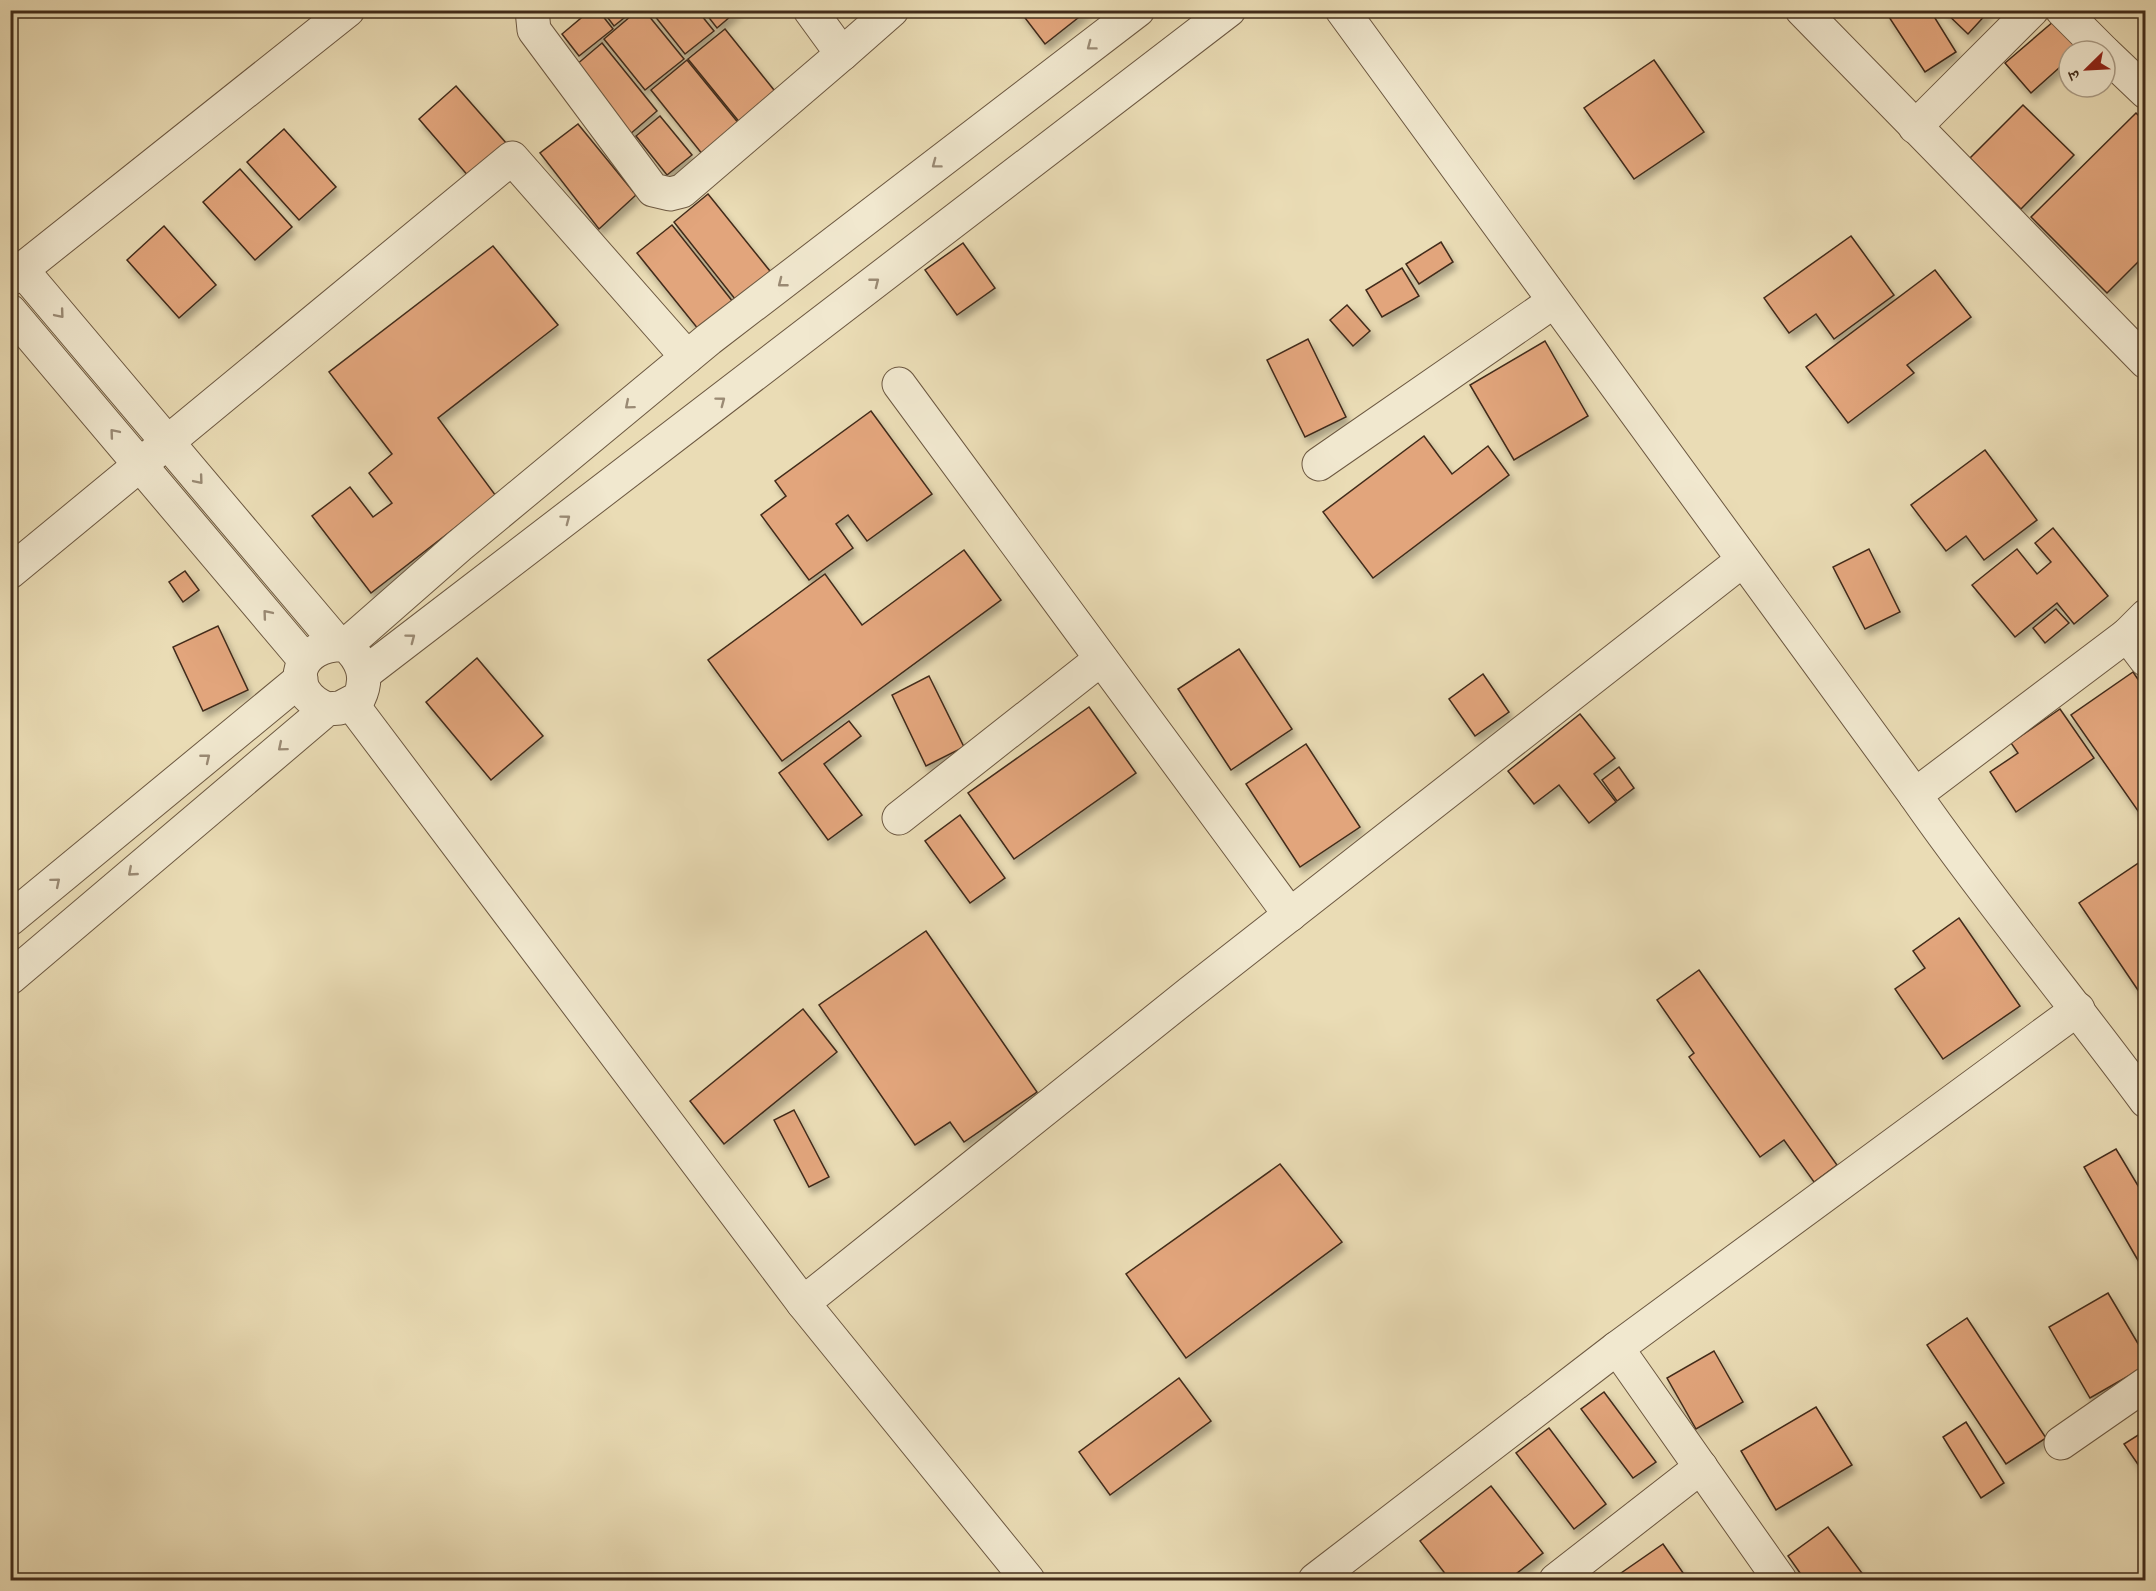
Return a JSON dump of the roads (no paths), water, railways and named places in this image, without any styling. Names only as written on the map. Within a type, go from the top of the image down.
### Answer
[{"type":"street","points":[[10,978],[339,706],[359,698],[363,690],[365,674],[357,656],[342,645],[166,441],[16,275],[348,10]]},
{"type":"street","points":[[532,10],[534,30],[652,190],[670,194],[682,190],[892,10]]},
{"type":"street","points":[[810,10],[842,54]]},
{"type":"street","points":[[10,919],[303,669],[311,652],[322,647],[342,645],[687,357],[1138,10]]},
{"type":"street","points":[[365,674],[1229,10]]},
{"type":"street","points":[[1342,10],[1553,302],[1916,795],[1963,864],[2078,1008],[2145,1101]]},
{"type":"street","points":[[1802,10],[2145,362]]},
{"type":"street","points":[[1915,127],[2032,10]]},
{"type":"street","points":[[2062,10],[2091,39]]},
{"type":"street","points":[[2117,65],[2145,92]]},
{"type":"street","points":[[10,572],[166,441],[512,158],[687,357]]},
{"type":"street","points":[[1319,464],[1553,302]]},
{"type":"street","points":[[10,312],[139,464],[303,669],[307,697],[339,706],[803,1303],[1028,1581]]},
{"type":"street","points":[[899,384],[1290,915]]},
{"type":"street","points":[[803,1303],[1290,915],[1743,560]]},
{"type":"street","points":[[1916,795],[2139,637]]},
{"type":"street","points":[[899,818],[1101,659]]},
{"type":"street","points":[[1315,1581],[1617,1348],[2078,1008]]},
{"type":"street","points":[[1617,1348],[1780,1581]]},
{"type":"street","points":[[2061,1443],[2145,1384]]},
{"type":"street","points":[[1556,1581],[1701,1467]]}]
